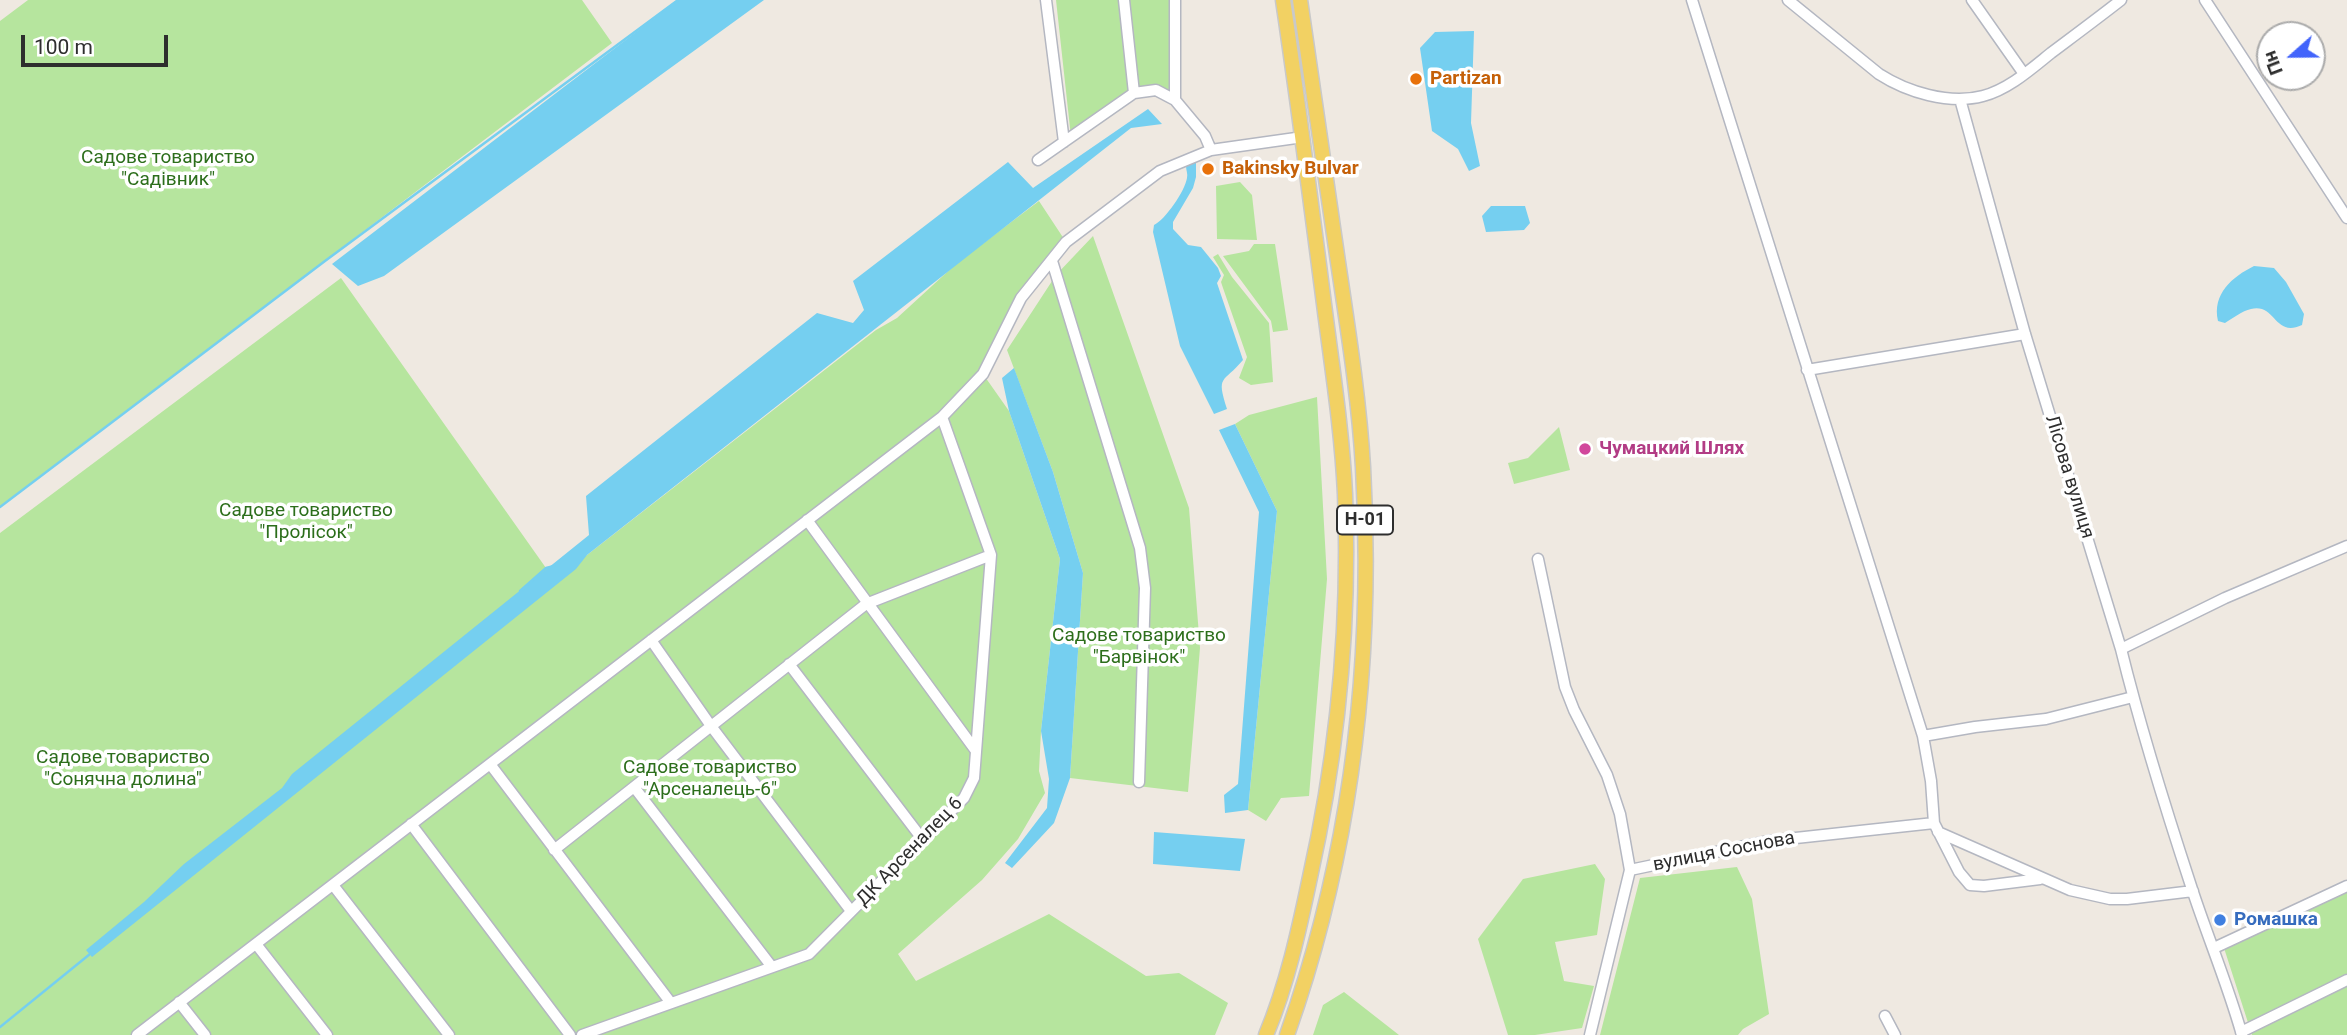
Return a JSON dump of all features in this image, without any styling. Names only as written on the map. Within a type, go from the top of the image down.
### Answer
[{"type":"main road","name":"Н-01","points":[[1266,1035],[1298,934],[1321,831],[1333,761],[1344,639],[1345,492],[1332,367],[1283,0]]},
{"type":"main road","name":"Н-01","points":[[1287,1035],[1321,930],[1337,854],[1359,717],[1366,637],[1363,477],[1355,382],[1300,0]]},
{"type":"street","points":[[1046,0],[1064,142]]},
{"type":"street","points":[[1124,0],[1134,93]]},
{"type":"street","points":[[1175,0],[1175,100]]},
{"type":"street","points":[[1692,0],[1923,736],[1936,827],[1959,872],[1970,886],[2040,879]]},
{"type":"street","points":[[1788,0],[1895,84],[1960,99],[1984,96],[2024,74],[2121,0]]},
{"type":"street","points":[[1972,0],[2024,74]]},
{"type":"street","points":[[2205,0],[2347,218]]},
{"type":"street","points":[[1038,160],[1134,93],[1156,90],[1175,100],[1205,136],[1211,150]]},
{"type":"street","name":"Лісова вулиця","points":[[1960,99],[2025,334],[2133,696],[2193,891],[2241,1033]]},
{"type":"street","points":[[137,1035],[942,416],[983,374],[1021,298],[1066,242],[1160,171],[1211,150],[1303,137]]},
{"type":"street","points":[[1052,261],[1140,548],[1145,588],[1139,782]]},
{"type":"street","points":[[1807,370],[2025,334]]},
{"type":"street","name":"ДК Арсеналец 6","points":[[582,1035],[809,954],[964,798],[974,778],[990,555],[942,416]]},
{"type":"street","points":[[807,520],[976,751]]},
{"type":"street","points":[[2121,649],[2225,598],[2347,546]]},
{"type":"street","points":[[554,850],[866,604],[990,555]]},
{"type":"street","name":"вулиця Соснова","points":[[1538,559],[1565,687],[1607,775],[1620,814],[1630,870],[1768,841],[1936,827]]},
{"type":"street","points":[[651,640],[711,726],[851,911]]},
{"type":"street","points":[[789,664],[923,840]]},
{"type":"street","points":[[1923,736],[2046,719],[2133,696]]},
{"type":"street","points":[[490,764],[671,1003]]},
{"type":"street","points":[[634,787],[772,967]]},
{"type":"street","points":[[411,824],[570,1035]]},
{"type":"street","points":[[1936,827],[2040,879],[2070,890],[2110,899],[2193,891]]},
{"type":"street","points":[[1590,1035],[1630,870]]},
{"type":"street","points":[[333,885],[449,1035]]},
{"type":"street","points":[[2214,948],[2347,886]]},
{"type":"street","points":[[256,944],[327,1035]]},
{"type":"street","points":[[2241,1033],[2347,980]]},
{"type":"street","points":[[179,1002],[205,1035]]},
{"type":"street","points":[[1885,1016],[1895,1035]]},
{"type":"green space","name":"Садове товариство \"Садівник\"","points":[[28,0],[582,0],[612,43],[0,507],[0,21]]},
{"type":"green space","points":[[1056,0],[1178,0],[1175,90],[1134,93],[1071,137]]},
{"type":"green space","points":[[1240,182],[1252,195],[1257,240],[1217,239],[1216,186]]},
{"type":"green space","name":"Садове товариство \"Арсеналець-6\"","points":[[1039,201],[1066,242],[1021,298],[983,374],[1009,411],[1060,559],[1041,731],[1039,771],[1045,793],[1018,839],[982,880],[898,954],[916,981],[1049,914],[1146,976],[1179,973],[1228,1003],[1215,1035],[0,1035],[0,533],[341,278],[546,568],[587,555],[876,330],[897,318],[957,263]]},
{"type":"green space","name":"Садове товариство \"Барвінок\"","points":[[1093,236],[1189,508],[1200,648],[1188,792],[1070,778],[1083,573],[1053,472],[1007,350],[1056,275]]},
{"type":"green space","points":[[1254,244],[1275,244],[1288,330],[1273,332],[1271,321],[1223,256],[1249,251]]},
{"type":"green space","points":[[1218,254],[1232,277],[1269,323],[1273,382],[1251,385],[1239,378],[1247,357],[1221,282],[1224,275],[1213,257]]},
{"type":"green space","points":[[1317,397],[1327,579],[1309,796],[1281,798],[1266,821],[1248,810],[1277,511],[1235,424],[1249,415]]},
{"type":"green space","points":[[1559,427],[1570,470],[1514,484],[1508,463],[1528,458]]},
{"type":"green space","points":[[1595,864],[1605,879],[1597,935],[1555,942],[1564,981],[1594,986],[1582,1028],[1535,1035],[1508,1035],[1478,939],[1523,879]]},
{"type":"green space","points":[[1737,867],[1752,899],[1769,1014],[1743,1029],[1738,1035],[1600,1035],[1640,878]]},
{"type":"green space","points":[[2347,889],[2347,1035],[2252,1035],[2224,948]]},
{"type":"green space","points":[[1344,992],[1399,1035],[1313,1035],[1323,1005]]},
{"type":"water","points":[[678,0],[764,0],[384,276],[358,286],[332,264]]},
{"type":"water","points":[[1474,31],[1471,123],[1480,166],[1469,171],[1458,149],[1432,131],[1420,48],[1435,32]]},
{"type":"water","points":[[1148,109],[1162,124],[1131,128],[587,555],[576,569],[92,957],[86,950],[144,902],[184,864],[282,788],[292,774],[589,535],[586,496],[817,313],[853,323],[864,310],[853,281],[1008,162],[1033,188]]},
{"type":"water","points":[[1196,162],[1193,188],[1173,222],[1173,229],[1188,245],[1201,247],[1218,268],[1221,276],[1217,283],[1243,360],[1223,380],[1222,390],[1227,409],[1214,414],[1180,346],[1153,232],[1154,225],[1169,211],[1183,190],[1187,176],[1186,166]]},
{"type":"water","points":[[1491,206],[1525,206],[1530,223],[1524,230],[1486,232],[1482,216]]},
{"type":"water","points":[[2254,266],[2274,268],[2286,282],[2304,314],[2302,325],[2286,327],[2259,308],[2244,311],[2225,323],[2218,321],[2217,311],[2221,295],[2231,281]]},
{"type":"water","points":[[1014,368],[1053,472],[1083,573],[1070,778],[1054,823],[1012,868],[1005,863],[1047,808],[1049,779],[1041,731],[1060,559],[1009,411],[1002,378]]},
{"type":"water","points":[[1235,424],[1277,511],[1248,810],[1225,813],[1224,795],[1238,784],[1259,512],[1219,430]]},
{"type":"water","points":[[1154,832],[1245,839],[1240,871],[1153,864]]},
{"type":"waterway","points":[[0,507],[325,261],[678,0]]},
{"type":"waterway","points":[[520,591],[546,568],[554,566]]},
{"type":"waterway","points":[[0,1027],[90,954]]},
{"type":"place","name":"Partizan","points":[[1416,79]]},
{"type":"place","name":"Bakinsky Bulvar","points":[[1208,169]]},
{"type":"place","name":"Чумацкий Шлях","points":[[1585,449]]},
{"type":"place","name":"Ромашка","points":[[2220,920]]},
{"type":"park label","name":"Садове товариство \"Пролісок\"","points":[[306,522]]},
{"type":"park label","name":"Садове товариство \"Сонячна долина\"","points":[[123,769]]}]
